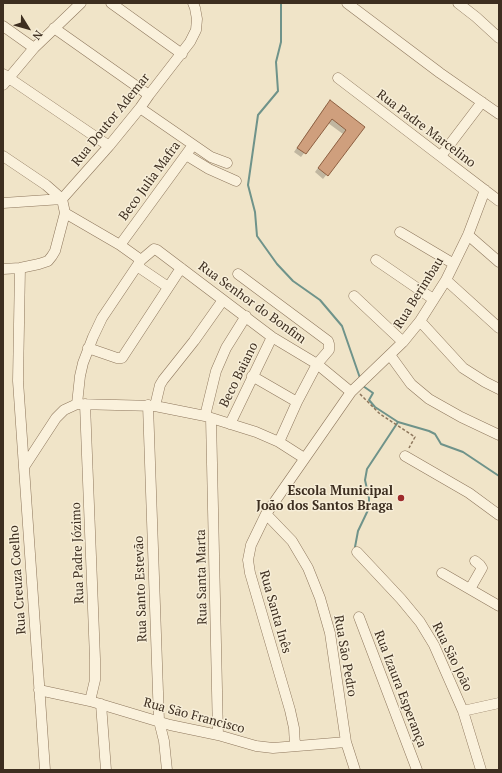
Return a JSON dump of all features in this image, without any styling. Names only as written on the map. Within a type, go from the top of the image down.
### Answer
[{"type":"street","points":[[81,3],[54,28],[5,79],[109,146]]},
{"type":"street","points":[[111,3],[182,54]]},
{"type":"street","name":"Rua Doutor Ademar","points":[[62,200],[140,108],[148,95],[190,42],[196,30],[197,19],[196,8],[193,3]]},
{"type":"street","points":[[347,3],[440,73],[499,114]]},
{"type":"street","points":[[458,3],[499,38]]},
{"type":"street","points":[[3,26],[34,48]]},
{"type":"street","points":[[54,28],[148,95]]},
{"type":"street","name":"Rua Padre Marcelino","points":[[338,78],[499,201]]},
{"type":"street","points":[[441,156],[482,102]]},
{"type":"street","name":"Beco Julia Mafra","points":[[120,245],[186,155],[192,144],[140,108]]},
{"type":"street","points":[[192,144],[211,156],[227,162]]},
{"type":"street","points":[[186,155],[209,169],[236,181]]},
{"type":"street","points":[[3,156],[46,185],[62,200],[65,212],[52,256],[44,263],[20,268],[3,269]]},
{"type":"street","name":"Rua Berimbau","points":[[353,390],[403,342],[420,321],[446,280],[468,235],[486,190]]},
{"type":"street","points":[[3,204],[62,200]]},
{"type":"street","points":[[65,212],[120,245],[168,288]]},
{"type":"street","points":[[400,232],[454,264]]},
{"type":"street","points":[[468,235],[499,262]]},
{"type":"street","name":"Rua Senhor do Bonfim","points":[[139,263],[152,249],[157,250],[272,337],[317,364],[353,390]]},
{"type":"street","points":[[376,260],[433,300]]},
{"type":"street","name":"Rua Padre Józimo","points":[[90,700],[95,680],[95,659],[80,376],[88,348],[102,318],[139,263]]},
{"type":"street","name":"Rua Creuza Coelho","points":[[20,268],[18,381],[45,770]]},
{"type":"street","points":[[88,348],[117,358],[122,358],[181,268]]},
{"type":"street","points":[[238,274],[328,341],[330,347],[317,364],[296,402],[279,442]]},
{"type":"street","points":[[446,280],[499,328]]},
{"type":"street","points":[[354,296],[403,342]]},
{"type":"street","name":"Rua Santo Estevão","points":[[167,770],[164,741],[159,721],[151,406],[163,380],[194,341],[223,300]]},
{"type":"street","name":"Rua Santa Marta","points":[[218,735],[208,417],[216,370],[226,348],[246,316]]},
{"type":"street","points":[[420,321],[463,368],[499,389]]},
{"type":"street","name":"Beco Baiano","points":[[230,424],[272,337]]},
{"type":"street","points":[[390,355],[411,384],[430,400],[499,435]]},
{"type":"street","points":[[252,376],[296,402]]},
{"type":"street","name":"Rua Santa Inês","points":[[295,746],[295,733],[290,710],[250,573],[248,560],[251,545],[266,514],[353,390]]},
{"type":"street","points":[[24,467],[38,443],[56,418],[64,410],[81,404],[151,406],[208,417],[256,432],[279,442],[304,458]]},
{"type":"street","points":[[405,456],[469,493],[499,515]]},
{"type":"street","name":"Rua São Pedro","points":[[266,514],[292,541],[308,568],[320,598],[330,633],[346,742],[355,770]]},
{"type":"street","name":"Rua São João","points":[[357,552],[401,599],[420,622],[434,645],[463,711],[481,770]]},
{"type":"street","points":[[470,589],[482,568],[480,564],[475,561]]},
{"type":"street","points":[[442,573],[499,606]]},
{"type":"street","name":"Rua Izaura Esperança","points":[[359,618],[417,770]]},
{"type":"street","name":"Rua São Francisco","points":[[39,690],[90,700],[188,730],[218,735],[256,746],[273,748],[346,742]]},
{"type":"street","points":[[463,711],[499,703]]},
{"type":"street","points":[[100,704],[106,770]]},
{"type":"path","points":[[353,390],[380,414],[415,437],[405,456]]},
{"type":"building","points":[[330,100],[365,127],[328,176],[318,168],[346,130],[332,119],[306,154],[297,148]]},
{"type":"waterway","points":[[281,3],[281,42],[276,62],[278,91],[258,115],[248,185],[255,212],[257,236],[277,264],[293,281],[320,300],[342,326],[360,378]]},
{"type":"waterway","points":[[363,386],[373,393],[369,400],[375,407],[398,422],[435,434],[441,444],[463,452],[499,476]]},
{"type":"waterway","points":[[355,547],[358,531],[369,508],[369,498],[365,480],[367,469],[398,422]]},
{"type":"place","name":"Escola Municipal João dos Santos Braga","points":[[401,498]]}]
